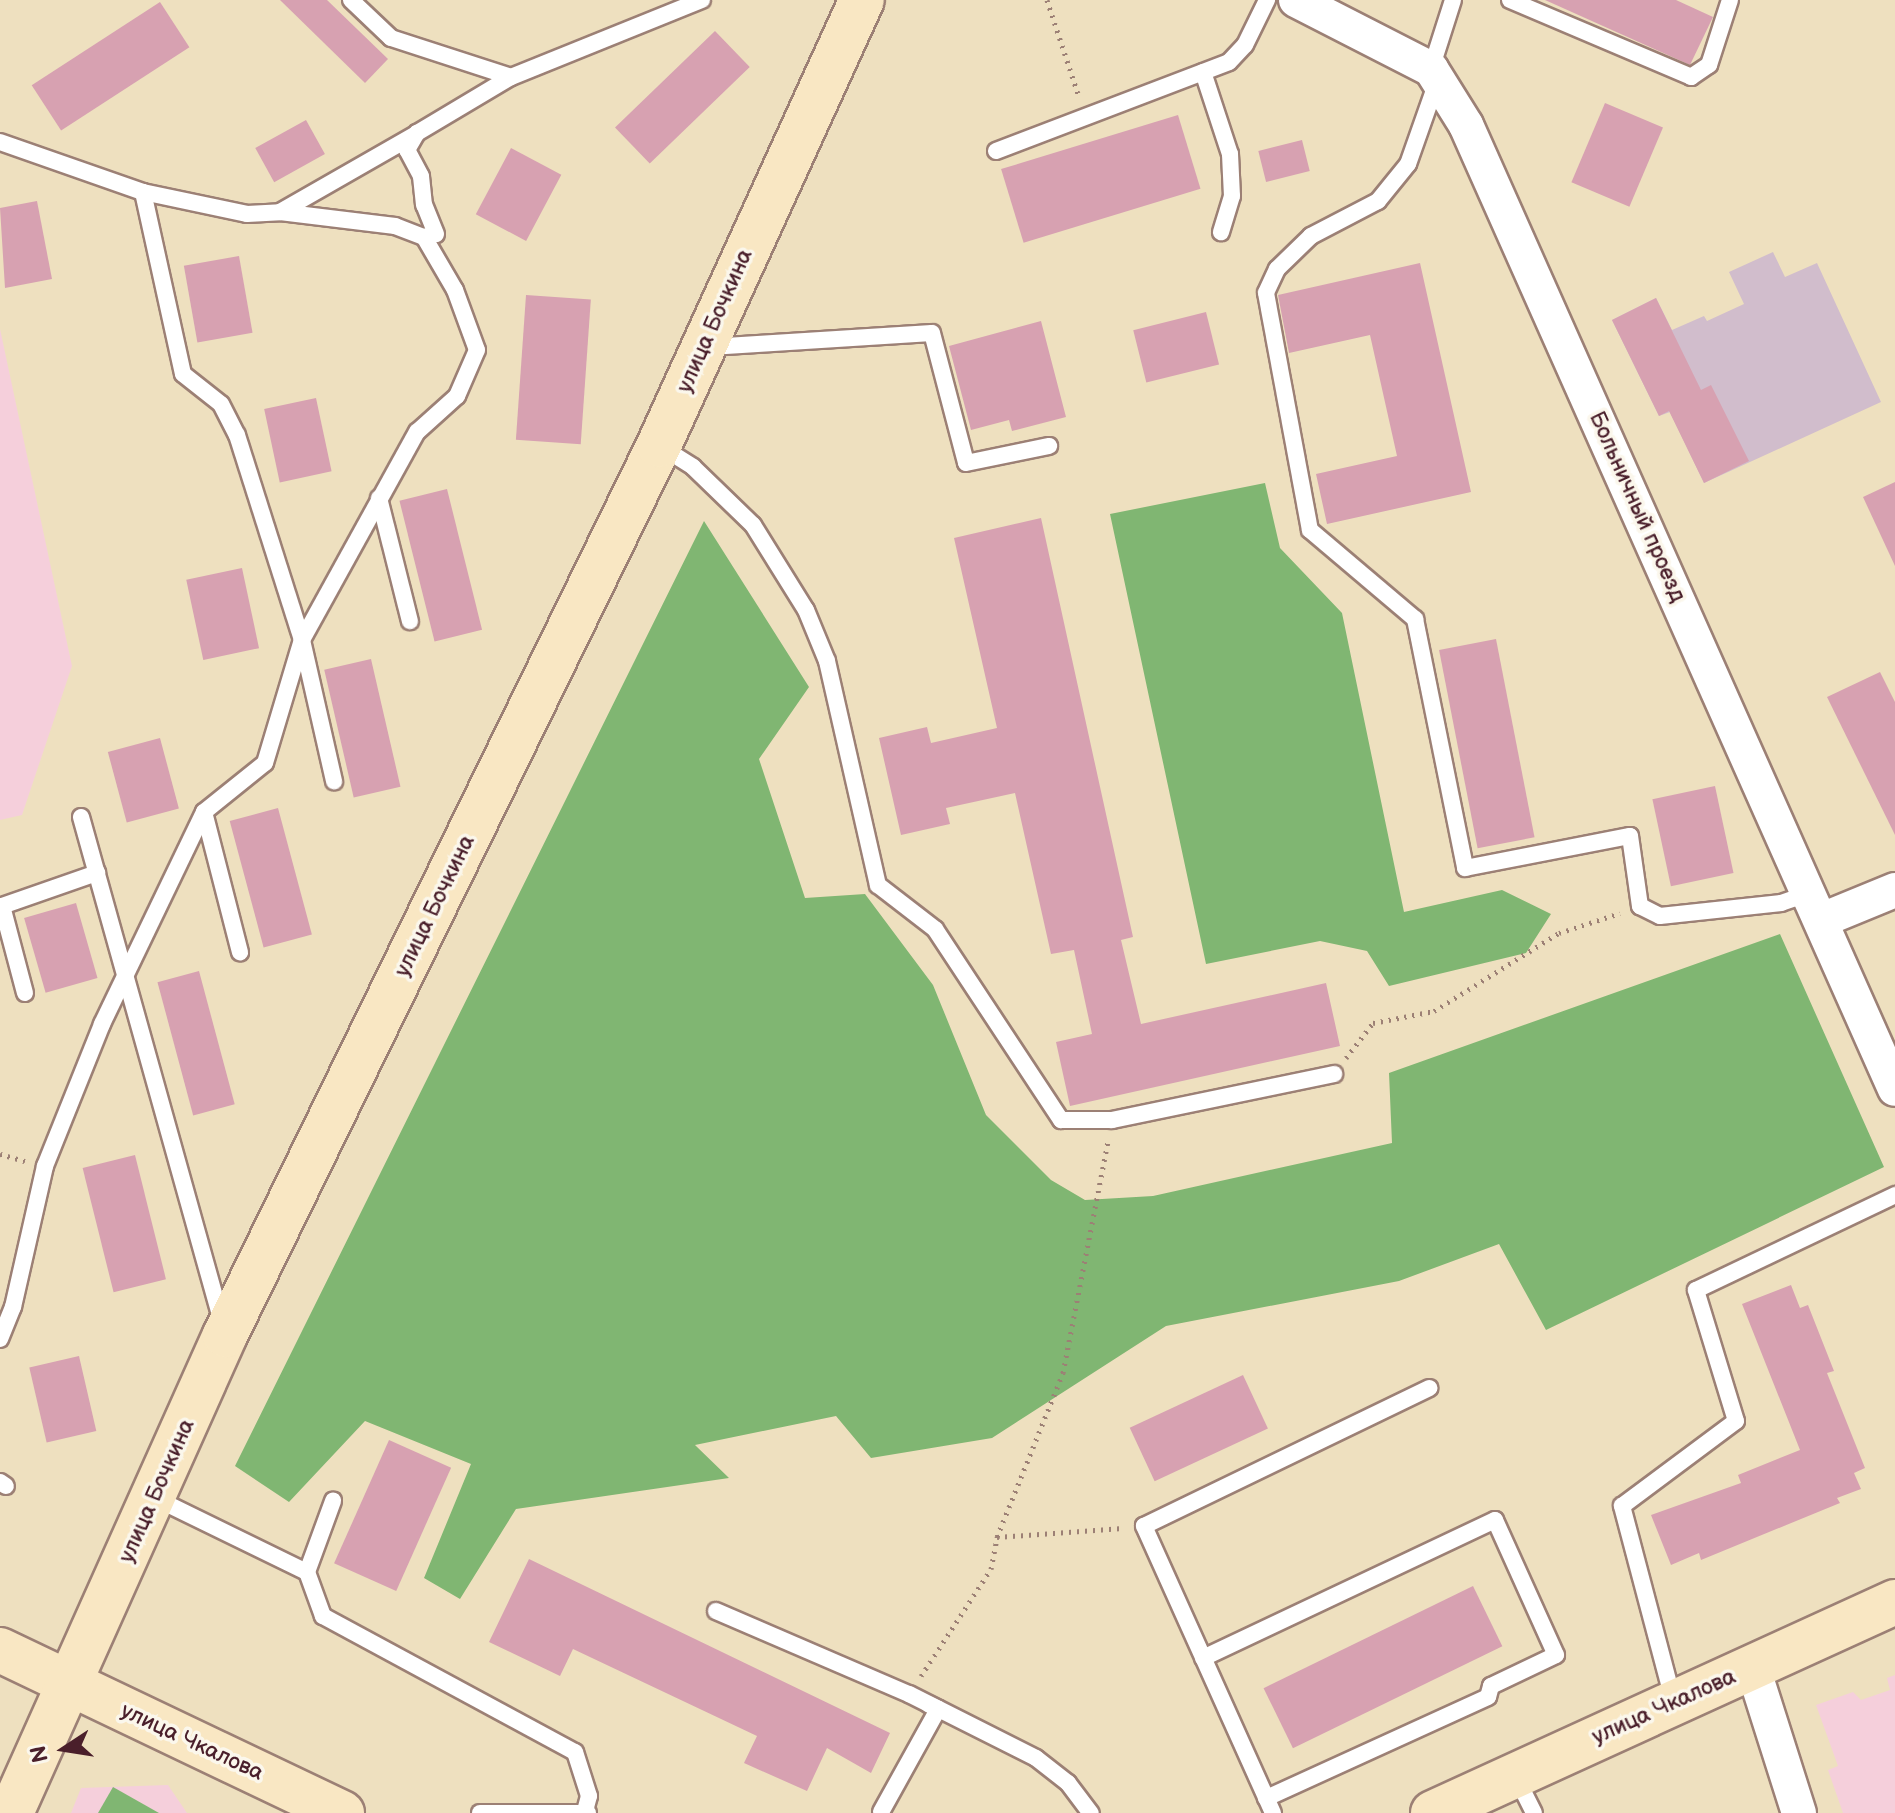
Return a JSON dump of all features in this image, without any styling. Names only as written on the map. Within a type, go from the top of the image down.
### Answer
[{"type":"main road","name":"улица Бочкина","points":[[11,1813],[72,1685],[225,1335],[659,445],[862,0]]},
{"type":"main road","name":"улица Чкалова","points":[[1433,1813],[1524,1794],[1673,1701],[1753,1668],[1895,1602]]},
{"type":"main road","name":"улица Чкалова","points":[[0,1650],[342,1813]]},
{"type":"street","points":[[1296,0],[1434,74]]},
{"type":"street","name":"Больничный проезд","points":[[1434,74],[1466,125],[1895,1089]]},
{"type":"street","points":[[1816,906],[1895,890]]},
{"type":"street","points":[[1753,1668],[1799,1813]]},
{"type":"lane","points":[[351,0],[391,38],[511,77]]},
{"type":"lane","points":[[280,212],[511,77],[702,0]]},
{"type":"lane","points":[[996,151],[1229,62],[1245,45],[1267,0]]},
{"type":"lane","points":[[1453,0],[1408,164],[1378,201],[1311,236],[1277,269],[1266,293],[1285,419],[1310,530],[1415,619],[1465,868],[1630,836],[1640,906],[1660,916],[1781,903],[1816,906]]},
{"type":"lane","points":[[1510,0],[1691,77],[1709,65],[1730,0]]},
{"type":"lane","points":[[1203,72],[1230,154],[1232,196],[1221,232]]},
{"type":"lane","points":[[0,142],[143,192],[247,214],[280,212],[395,226],[424,237],[436,234],[424,205],[421,176],[407,150],[417,133]]},
{"type":"lane","points":[[143,192],[183,374],[221,404],[237,435],[302,640],[334,781]]},
{"type":"lane","points":[[0,1339],[13,1307],[45,1166],[102,1024],[204,812],[265,763],[302,640],[417,432],[457,396],[477,350],[455,290],[424,237]]},
{"type":"lane","points":[[704,347],[932,333],[966,463],[1049,446]]},
{"type":"lane","points":[[659,445],[693,467],[753,525],[806,610],[827,661],[878,885],[935,929],[1061,1120],[1112,1120],[1334,1074]]},
{"type":"lane","points":[[379,498],[410,621]]},
{"type":"lane","points":[[204,812],[240,952]]},
{"type":"lane","points":[[81,817],[128,975],[225,1335]]},
{"type":"lane","points":[[25,993],[2,906],[97,873]]},
{"type":"lane","points":[[1673,1701],[1622,1506],[1736,1421],[1696,1290],[1895,1195]]},
{"type":"lane","points":[[1203,1658],[1495,1520],[1556,1655],[1491,1686],[1488,1697],[1269,1805],[1203,1658],[1144,1526],[1429,1388]]},
{"type":"lane","points":[[155,1498],[307,1572]]},
{"type":"lane","points":[[333,1501],[307,1572],[323,1616],[575,1752],[589,1796],[587,1812],[480,1813]]},
{"type":"lane","points":[[716,1611],[909,1694],[1036,1758],[1068,1783],[1091,1813]]},
{"type":"lane","points":[[881,1812],[938,1709]]},
{"type":"path","points":[[1047,0],[1085,117]]},
{"type":"path","points":[[1334,1074],[1373,1023],[1434,1011],[1559,933],[1640,906]]},
{"type":"path","points":[[909,1694],[991,1569],[997,1537],[1063,1373],[1112,1120]]},
{"type":"path","points":[[997,1537],[1144,1526]]},
{"type":"shaded area","points":[[1773,252],[1785,277],[1817,263],[1881,402],[1704,483],[1670,412],[1659,416],[1612,320],[1656,298],[1672,330],[1704,316],[1707,321],[1744,304],[1729,272]]},
{"type":"shaded area","points":[[0,329],[72,666],[22,815],[0,820]]},
{"type":"shaded area","points":[[1895,1675],[1895,1813],[1843,1813],[1828,1770],[1838,1766],[1816,1705],[1853,1692],[1861,1700],[1890,1690],[1887,1678]]},
{"type":"shaded area","points":[[168,1785],[187,1813],[71,1813],[81,1788]]},
{"type":"green space","points":[[1265,483],[1280,548],[1342,613],[1404,912],[1502,890],[1551,914],[1526,953],[1389,986],[1367,951],[1320,941],[1206,964],[1110,514]]},
{"type":"green space","points":[[704,521],[809,687],[759,759],[805,898],[865,894],[933,985],[986,1115],[1051,1180],[1085,1200],[1153,1196],[1392,1143],[1389,1073],[1780,934],[1884,1167],[1546,1330],[1499,1244],[1399,1281],[1166,1326],[992,1438],[871,1458],[836,1416],[695,1445],[729,1478],[516,1509],[460,1599],[424,1578],[471,1464],[365,1421],[289,1502],[235,1466]]},
{"type":"green space","points":[[113,1787],[159,1813],[98,1813]]},
{"type":"building","points":[[280,0],[327,0],[388,59],[365,83]]},
{"type":"building","points":[[1545,0],[1676,0],[1713,17],[1690,65]]},
{"type":"building","points":[[160,2],[189,47],[61,131],[32,85]]},
{"type":"building","points":[[715,31],[750,67],[650,164],[615,128]]},
{"type":"building","points":[[1605,103],[1663,128],[1629,207],[1571,182]]},
{"type":"building","points":[[1178,115],[1201,189],[1024,243],[1001,169]]},
{"type":"building","points":[[306,120],[325,154],[274,182],[255,148]]},
{"type":"building","points":[[1302,140],[1310,171],[1266,182],[1258,151]]},
{"type":"building","points":[[511,148],[561,175],[526,241],[476,214]]},
{"type":"building","points":[[37,201],[52,279],[5,288],[0,208]]},
{"type":"building","points":[[239,256],[253,333],[197,343],[184,266]]},
{"type":"building","points":[[1420,263],[1471,492],[1327,524],[1316,474],[1397,456],[1370,335],[1289,353],[1278,295]]},
{"type":"building","points":[[526,295],[591,300],[581,444],[516,440]]},
{"type":"building","points":[[1656,298],[1701,390],[1711,385],[1749,461],[1704,483],[1669,411],[1659,416],[1612,320]]},
{"type":"building","points":[[1206,312],[1219,364],[1146,383],[1133,330]]},
{"type":"building","points":[[1041,321],[1066,417],[1012,431],[1009,420],[971,430],[949,346]]},
{"type":"building","points":[[316,398],[332,471],[280,482],[264,409]]},
{"type":"building","points":[[1895,482],[1895,566],[1863,497]]},
{"type":"building","points":[[447,489],[482,630],[435,642],[399,501]]},
{"type":"building","points":[[1041,518],[1133,937],[1121,940],[1141,1024],[1326,983],[1340,1046],[1070,1106],[1056,1042],[1092,1034],[1074,950],[1051,954],[1015,793],[946,808],[950,824],[901,835],[879,738],[927,727],[931,743],[997,728],[954,538]]},
{"type":"building","points":[[242,568],[259,648],[203,660],[186,580]]},
{"type":"building","points":[[1496,639],[1535,837],[1478,848],[1439,650]]},
{"type":"building","points":[[371,659],[400,787],[354,797],[324,670]]},
{"type":"building","points":[[1880,672],[1895,702],[1895,835],[1827,697]]},
{"type":"building","points":[[160,738],[179,809],[127,822],[108,752]]},
{"type":"building","points":[[1715,786],[1734,873],[1671,886],[1652,799]]},
{"type":"building","points":[[278,808],[312,935],[264,947],[230,821]]},
{"type":"building","points":[[76,903],[97,978],[46,993],[24,918]]},
{"type":"building","points":[[199,971],[235,1104],[193,1115],[157,982]]},
{"type":"building","points":[[135,1155],[166,1279],[114,1292],[83,1168]]},
{"type":"building","points":[[1791,1285],[1800,1308],[1808,1305],[1834,1371],[1827,1373],[1865,1468],[1854,1473],[1861,1489],[1837,1498],[1840,1503],[1701,1560],[1699,1553],[1671,1565],[1651,1515],[1741,1483],[1738,1475],[1800,1450],[1742,1304]]},
{"type":"building","points":[[79,1356],[96,1431],[47,1442],[29,1367]]},
{"type":"building","points":[[1243,1375],[1268,1428],[1155,1481],[1130,1428]]},
{"type":"building","points":[[389,1440],[451,1468],[396,1591],[334,1563]]},
{"type":"building","points":[[529,1559],[890,1733],[871,1773],[827,1748],[807,1791],[744,1763],[757,1736],[573,1649],[560,1676],[489,1642]]},
{"type":"building","points":[[1473,1586],[1502,1646],[1293,1748],[1264,1688]]}]
